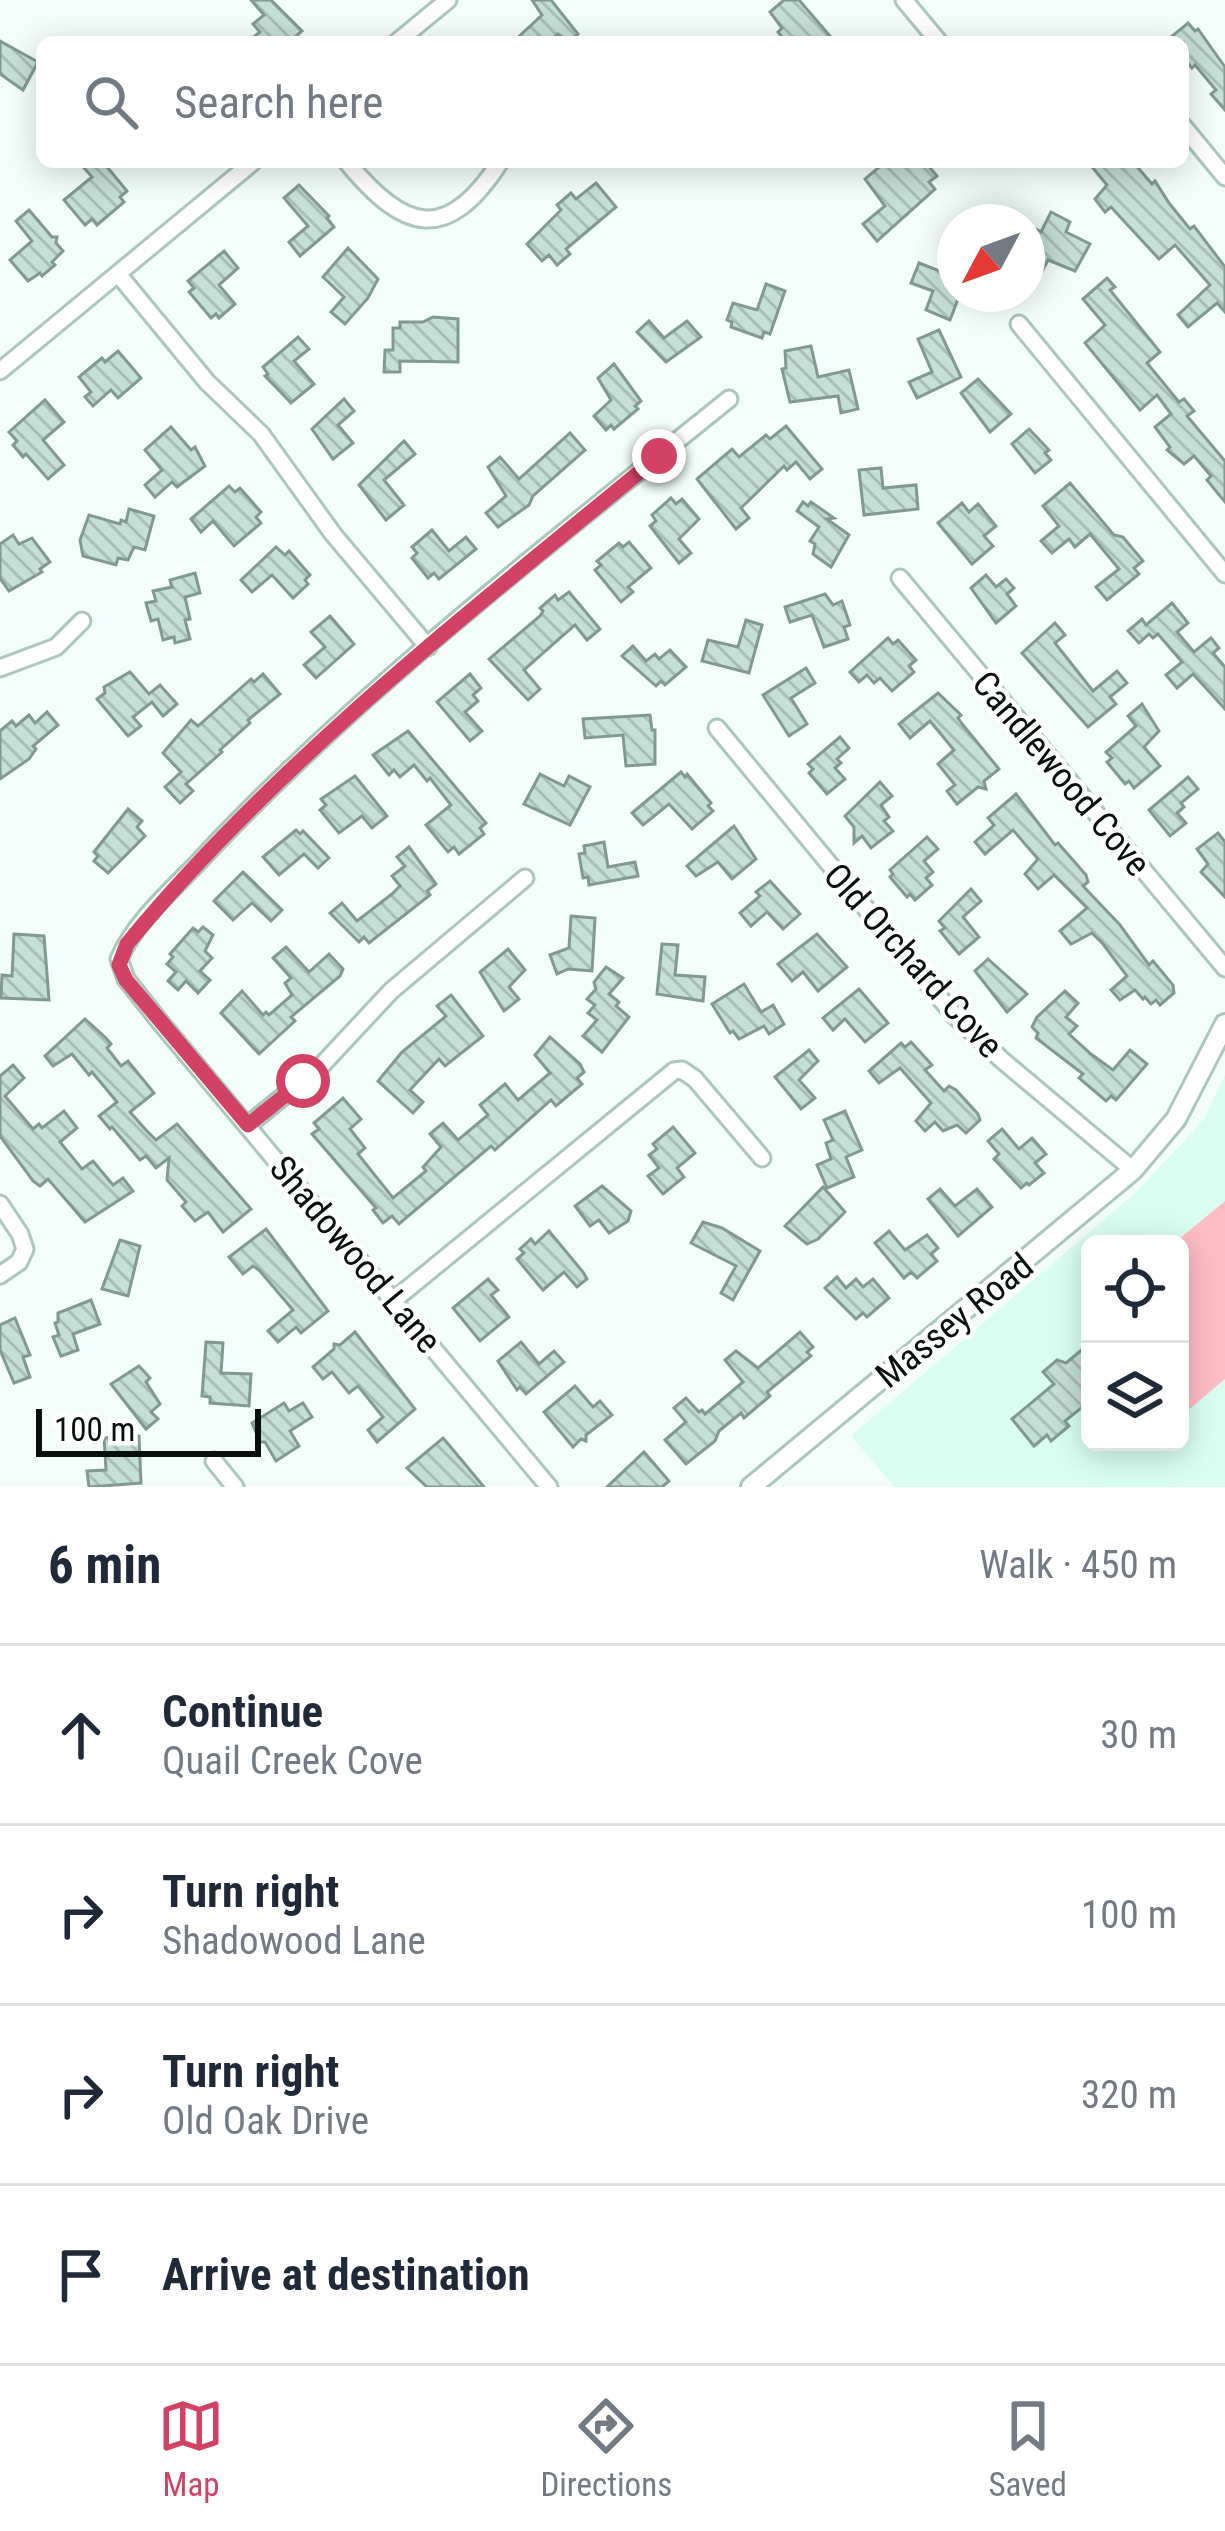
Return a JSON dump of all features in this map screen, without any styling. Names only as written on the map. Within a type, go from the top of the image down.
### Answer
[{"type":"street","points":[[405,36],[448,0]]},
{"type":"street","points":[[904,0],[934,36]]},
{"type":"street","points":[[1189,133],[1225,177]]},
{"type":"street","points":[[0,371],[247,168]]},
{"type":"street","points":[[353,168],[388,206],[435,219],[475,199],[496,168]]},
{"type":"street","points":[[118,274],[207,382],[261,434],[333,534],[428,647],[729,399]]},
{"type":"street","points":[[1019,324],[1225,574]]},
{"type":"street","name":"Candlewood Cove","points":[[900,578],[1225,968]]},
{"type":"street","points":[[0,668],[56,647],[82,621]]},
{"type":"street","name":"Shadowood Lane","points":[[428,647],[253,805],[152,912],[127,944],[119,965],[137,994],[549,1487]]},
{"type":"street","name":"Old Orchard Cove","points":[[717,728],[953,1014],[1133,1170]]},
{"type":"street","points":[[248,1125],[322,1065],[391,991],[525,878]]},
{"type":"street","name":"Massey Road","points":[[751,1487],[1133,1170],[1177,1119],[1225,1024]]},
{"type":"street","points":[[394,1300],[674,1071],[682,1070],[695,1079],[761,1158]]},
{"type":"street","points":[[0,1204],[20,1234],[24,1254],[0,1275]]},
{"type":"street","points":[[214,1461],[235,1487]]},
{"type":"shaded area","points":[[1225,1075],[1225,1487],[895,1487],[851,1436],[1081,1239],[1081,1451],[1189,1451],[1189,1235],[1086,1235],[1135,1193],[1203,1121]]},
{"type":"shaded area","points":[[1225,1201],[1225,1379],[1189,1409],[1189,1235],[1184,1235]]},
{"type":"building","points":[[251,0],[271,0],[302,31],[296,36],[255,36],[260,32],[253,24],[264,15]]},
{"type":"building","points":[[532,0],[551,0],[578,34],[519,36],[542,15]]},
{"type":"building","points":[[784,0],[799,0],[830,36],[781,36],[782,28],[770,12]]},
{"type":"building","points":[[1188,23],[1198,29],[1225,67],[1225,110],[1211,94],[1216,90],[1195,65],[1189,64],[1189,36],[1172,36]]},
{"type":"building","points":[[0,41],[36,61],[23,90],[0,74]]},
{"type":"building","points":[[84,168],[108,168],[127,191],[120,197],[124,202],[97,225],[92,219],[85,225],[64,200],[92,177]]},
{"type":"building","points":[[878,168],[930,168],[937,176],[929,182],[935,189],[877,241],[863,224],[885,206],[865,179]]},
{"type":"building","points":[[1093,168],[1138,168],[1152,184],[1155,181],[1225,267],[1225,312],[1217,303],[1188,327],[1178,315],[1210,285],[1175,245],[1159,259],[1111,207],[1105,212],[1095,199],[1107,185]]},
{"type":"building","points":[[596,183],[616,207],[566,249],[570,254],[557,265],[549,255],[542,261],[527,244],[561,210],[557,205],[571,193],[576,199]]},
{"type":"building","points":[[299,185],[334,227],[300,256],[289,242],[308,226],[284,198]]},
{"type":"building","points":[[29,210],[57,237],[63,251],[52,262],[55,265],[28,281],[10,260],[32,241],[16,221]]},
{"type":"building","points":[[1051,212],[1070,222],[1066,232],[1090,244],[1075,271],[1048,260],[1045,266],[1045,224]]},
{"type":"building","points":[[348,248],[378,279],[345,324],[331,312],[344,297],[323,277]]},
{"type":"building","points":[[224,251],[238,268],[219,285],[235,304],[219,318],[216,314],[211,318],[189,292],[194,288],[188,281]]},
{"type":"building","points":[[919,263],[937,270],[937,312],[953,312],[950,320],[926,310],[933,291],[911,283]]},
{"type":"building","points":[[1107,278],[1115,287],[1110,290],[1160,352],[1147,363],[1179,402],[1184,399],[1194,411],[1187,416],[1225,461],[1225,502],[1194,456],[1184,464],[1167,450],[1170,447],[1155,427],[1171,414],[1157,395],[1140,410],[1085,343],[1105,325],[1083,299]]},
{"type":"building","points":[[766,284],[785,291],[770,334],[764,332],[762,338],[731,327],[727,320],[733,303],[757,310]]},
{"type":"building","points":[[458,319],[458,362],[400,361],[400,372],[384,372],[385,350],[393,350],[393,328],[400,328],[400,322]]},
{"type":"building","points":[[649,321],[664,338],[687,321],[701,337],[666,362],[637,332]]},
{"type":"building","points":[[939,330],[961,377],[917,398],[909,382],[932,372],[918,339]]},
{"type":"building","points":[[298,337],[309,349],[294,361],[314,384],[291,403],[265,376],[263,367]]},
{"type":"building","points":[[811,346],[818,377],[849,370],[858,409],[841,413],[838,396],[790,402],[782,369],[786,368],[785,351]]},
{"type":"building","points":[[118,351],[141,378],[118,398],[111,390],[93,406],[85,397],[91,392],[79,377]]},
{"type":"building","points":[[614,364],[641,401],[614,429],[611,425],[606,430],[594,416],[611,400],[598,378]]},
{"type":"building","points":[[978,379],[1011,414],[990,432],[961,393]]},
{"type":"building","points":[[344,399],[354,411],[338,425],[353,443],[333,459],[312,429]]},
{"type":"building","points":[[45,400],[64,422],[43,440],[64,465],[48,479],[13,445],[17,441],[9,432]]},
{"type":"building","points":[[786,426],[822,469],[810,479],[796,462],[787,470],[784,466],[741,508],[749,518],[736,529],[697,479],[732,449],[739,457]]},
{"type":"building","points":[[171,427],[191,450],[195,447],[205,466],[177,487],[172,482],[155,497],[145,485],[162,470],[145,450]]},
{"type":"building","points":[[1029,429],[1049,450],[1045,453],[1051,460],[1035,473],[1012,444]]},
{"type":"building","points":[[570,433],[585,450],[533,496],[529,505],[498,527],[486,513],[506,496],[488,467],[500,457],[519,479]]},
{"type":"building","points":[[404,441],[415,454],[384,480],[404,505],[386,520],[359,485]]},
{"type":"building","points":[[881,468],[883,488],[916,485],[918,509],[864,515],[859,470]]},
{"type":"building","points":[[1070,483],[1143,561],[1134,568],[1139,574],[1107,600],[1096,587],[1119,569],[1090,534],[1075,547],[1069,539],[1052,553],[1041,541],[1059,526],[1043,506]]},
{"type":"building","points":[[229,486],[235,492],[240,488],[261,512],[256,517],[261,523],[234,546],[213,521],[201,532],[191,519]]},
{"type":"building","points":[[671,498],[676,504],[682,499],[699,519],[679,539],[691,553],[679,563],[650,526],[656,521],[652,515]]},
{"type":"building","points":[[803,502],[808,506],[811,502],[834,518],[827,519],[849,535],[831,567],[813,554],[815,544],[810,541],[819,527],[797,511]]},
{"type":"building","points":[[962,503],[969,512],[978,504],[996,526],[984,536],[993,546],[972,564],[938,523]]},
{"type":"building","points":[[129,509],[154,516],[145,550],[134,547],[128,560],[118,558],[116,565],[83,556],[80,540],[89,515],[120,524],[126,522]]},
{"type":"building","points":[[432,530],[449,551],[466,537],[476,549],[439,579],[434,573],[428,578],[412,558],[417,553],[412,547]]},
{"type":"building","points":[[13,535],[19,544],[32,538],[50,562],[9,591],[0,578],[0,544]]},
{"type":"building","points":[[629,542],[651,568],[628,587],[633,592],[621,602],[595,570],[601,565],[597,561],[619,543],[623,547]]},
{"type":"building","points":[[276,547],[285,555],[289,551],[310,575],[305,580],[308,584],[293,598],[272,575],[252,592],[241,580]]},
{"type":"building","points":[[195,573],[200,593],[185,597],[190,639],[163,640],[158,619],[151,621],[146,603],[156,601],[153,591],[172,587],[170,580]]},
{"type":"building","points":[[986,575],[996,587],[1006,579],[1014,588],[1007,594],[1016,606],[996,623],[971,588]]},
{"type":"building","points":[[569,592],[600,629],[587,640],[575,625],[524,670],[540,689],[528,700],[489,659],[540,616],[540,608],[555,595],[558,600]]},
{"type":"building","points":[[825,594],[833,605],[842,601],[850,625],[844,627],[848,639],[824,647],[812,615],[790,622],[785,607]]},
{"type":"building","points":[[1172,603],[1188,623],[1177,632],[1194,652],[1211,638],[1219,648],[1213,653],[1225,667],[1225,709],[1193,674],[1177,688],[1166,675],[1182,662],[1158,634],[1153,638],[1149,634],[1139,643],[1128,631],[1142,619],[1146,625]]},
{"type":"building","points":[[330,616],[354,644],[316,678],[304,665],[325,647],[311,632]]},
{"type":"building","points":[[746,620],[762,625],[749,673],[702,661],[708,640],[738,647]]},
{"type":"building","points":[[1055,623],[1065,635],[1055,643],[1093,691],[1117,671],[1127,683],[1110,697],[1116,704],[1088,727],[1022,653]]},
{"type":"building","points":[[888,638],[893,644],[898,640],[916,660],[909,666],[914,672],[892,691],[880,678],[874,683],[867,675],[859,682],[850,672]]},
{"type":"building","points":[[633,646],[646,661],[670,650],[686,667],[665,685],[661,681],[656,686],[622,656]]},
{"type":"building","points":[[806,668],[815,683],[791,698],[807,724],[789,736],[763,695]]},
{"type":"building","points":[[130,672],[149,694],[160,685],[177,704],[163,716],[152,702],[133,717],[141,726],[128,736],[97,699],[105,693],[104,687]]},
{"type":"building","points":[[263,674],[280,694],[186,784],[193,791],[180,803],[165,787],[181,772],[163,753],[191,720],[198,726]]},
{"type":"building","points":[[470,674],[481,688],[473,695],[478,701],[465,712],[482,731],[470,741],[437,702]]},
{"type":"building","points":[[938,693],[961,715],[958,718],[999,769],[984,781],[986,789],[978,787],[957,804],[947,791],[955,785],[938,764],[954,750],[930,721],[910,738],[899,724]]},
{"type":"building","points":[[1142,704],[1159,731],[1144,747],[1160,766],[1134,788],[1107,762],[1112,758],[1106,752],[1136,726],[1128,716]]},
{"type":"building","points":[[47,712],[58,725],[33,746],[36,749],[29,759],[0,779],[0,731],[29,715],[35,723]]},
{"type":"building","points":[[650,715],[655,764],[626,766],[623,735],[585,738],[583,719]]},
{"type":"building","points":[[408,731],[486,823],[480,828],[484,834],[459,854],[454,847],[448,852],[426,825],[451,805],[430,778],[427,781],[414,765],[400,777],[394,770],[389,775],[373,755]]},
{"type":"building","points":[[840,737],[849,748],[835,768],[845,779],[827,794],[809,773],[813,769],[808,764]]},
{"type":"building","points":[[681,772],[713,811],[692,829],[669,804],[643,825],[632,813]]},
{"type":"building","points":[[540,774],[564,786],[569,776],[590,787],[570,825],[524,804]]},
{"type":"building","points":[[355,776],[387,816],[372,828],[362,816],[339,833],[320,810],[326,805],[321,799]]},
{"type":"building","points":[[1188,777],[1198,789],[1181,803],[1184,807],[1177,813],[1186,823],[1170,836],[1149,810]]},
{"type":"building","points":[[880,782],[892,796],[881,805],[889,817],[884,821],[893,831],[871,848],[862,836],[854,843],[854,827],[845,816]]},
{"type":"building","points":[[1016,794],[1055,845],[1086,875],[1088,882],[1083,886],[1149,965],[1153,961],[1173,985],[1174,993],[1160,1005],[1156,1000],[1151,1004],[1135,990],[1120,1000],[1111,990],[1127,976],[1103,944],[1092,933],[1071,944],[1060,931],[1087,908],[1054,875],[1038,889],[1025,874],[1038,859],[1013,830],[985,854],[975,842],[994,825],[988,818]]},
{"type":"building","points":[[128,809],[142,821],[137,827],[145,836],[108,873],[94,861],[98,856],[94,852]]},
{"type":"building","points":[[734,826],[756,859],[732,879],[718,862],[696,876],[687,866]]},
{"type":"building","points":[[296,830],[303,831],[329,858],[318,868],[304,854],[279,875],[263,857]]},
{"type":"building","points":[[1218,833],[1225,842],[1225,897],[1201,872],[1208,864],[1197,849]]},
{"type":"building","points":[[927,837],[938,849],[924,861],[933,872],[926,878],[932,885],[915,900],[890,877],[890,870]]},
{"type":"building","points":[[604,842],[608,867],[635,862],[638,876],[589,885],[579,854],[585,853],[584,846]]},
{"type":"building","points":[[409,847],[436,884],[427,891],[430,895],[369,943],[364,937],[359,942],[330,913],[342,903],[357,921],[392,894],[400,886],[392,876],[405,866],[397,857]]},
{"type":"building","points":[[243,872],[282,910],[271,921],[252,903],[233,920],[214,901]]},
{"type":"building","points":[[770,881],[800,914],[783,929],[767,912],[751,926],[740,913]]},
{"type":"building","points":[[971,889],[981,901],[963,917],[979,937],[959,954],[940,931],[945,928],[939,921]]},
{"type":"building","points":[[571,916],[595,918],[592,971],[568,969],[557,974],[550,955],[569,948]]},
{"type":"building","points":[[203,927],[213,935],[205,951],[212,958],[200,971],[210,980],[198,993],[186,981],[178,990],[168,981],[176,972],[167,964],[173,957],[170,954],[193,928],[198,932]]},
{"type":"building","points":[[14,934],[44,936],[49,1000],[1,998],[2,975],[12,976]]},
{"type":"building","points":[[817,934],[847,967],[818,991],[803,972],[792,981],[778,964]]},
{"type":"building","points":[[662,944],[678,945],[675,975],[705,977],[703,1001],[657,994]]},
{"type":"building","points":[[286,947],[309,972],[329,954],[343,969],[259,1054],[221,1013],[242,991],[263,1015],[292,995],[285,983],[291,978],[273,958]]},
{"type":"building","points":[[508,949],[525,970],[509,987],[519,999],[504,1011],[480,972]]},
{"type":"building","points":[[988,959],[1027,994],[1007,1012],[975,971]]},
{"type":"building","points":[[606,967],[623,978],[609,994],[629,1017],[602,1052],[583,1036],[597,1020],[588,1013],[595,1005],[587,999]]},
{"type":"building","points":[[744,984],[761,1012],[773,1005],[784,1024],[769,1034],[764,1026],[739,1039],[730,1033],[712,1004]]},
{"type":"building","points":[[859,989],[888,1023],[865,1042],[845,1019],[833,1030],[823,1018]]},
{"type":"building","points":[[1065,991],[1078,1003],[1066,1017],[1077,1026],[1069,1034],[1091,1054],[1113,1070],[1130,1050],[1147,1064],[1116,1100],[1111,1096],[1106,1101],[1079,1078],[1083,1074],[1036,1038],[1032,1027],[1037,1017]]},
{"type":"building","points":[[451,995],[483,1036],[445,1066],[439,1059],[410,1090],[423,1102],[413,1113],[378,1081],[402,1052],[446,1016],[437,1006]]},
{"type":"building","points":[[85,1019],[111,1044],[107,1048],[121,1066],[128,1061],[154,1093],[130,1112],[156,1140],[177,1124],[251,1209],[223,1232],[208,1212],[195,1221],[182,1206],[186,1202],[167,1180],[169,1158],[156,1168],[146,1156],[140,1160],[99,1116],[117,1102],[92,1072],[89,1075],[72,1054],[53,1066],[45,1056]]},
{"type":"building","points":[[550,1037],[580,1064],[584,1072],[577,1078],[582,1084],[556,1106],[551,1100],[399,1224],[392,1216],[383,1223],[376,1208],[312,1134],[319,1129],[314,1123],[343,1098],[361,1119],[350,1129],[365,1148],[358,1154],[393,1198],[426,1171],[423,1167],[441,1147],[430,1134],[443,1123],[458,1140],[488,1115],[480,1105],[505,1084],[518,1100],[550,1073],[535,1055]]},
{"type":"building","points":[[911,1042],[932,1065],[925,1070],[944,1091],[949,1086],[956,1090],[978,1114],[980,1120],[966,1133],[957,1125],[943,1131],[935,1122],[925,1131],[916,1121],[931,1103],[900,1068],[879,1083],[869,1071],[901,1043],[905,1047]]},
{"type":"building","points":[[809,1050],[818,1061],[799,1080],[815,1098],[801,1109],[775,1077]]},
{"type":"building","points":[[13,1065],[24,1078],[5,1096],[33,1129],[39,1124],[42,1128],[64,1111],[77,1128],[60,1142],[82,1169],[93,1161],[113,1185],[123,1178],[133,1191],[85,1222],[48,1179],[40,1186],[33,1181],[0,1136],[0,1076]]},
{"type":"building","points":[[845,1111],[862,1150],[846,1157],[854,1177],[827,1188],[817,1165],[831,1159],[826,1143],[833,1140],[824,1120]]},
{"type":"building","points":[[673,1127],[695,1153],[677,1168],[684,1177],[663,1194],[648,1176],[659,1168],[649,1155],[657,1149],[653,1144]]},
{"type":"building","points":[[1002,1129],[1019,1149],[1032,1138],[1046,1154],[1035,1163],[1044,1173],[1029,1185],[1021,1188],[994,1159],[999,1154],[988,1141]]},
{"type":"building","points":[[602,1186],[631,1211],[628,1221],[609,1233],[599,1220],[590,1226],[575,1206]]},
{"type":"building","points":[[823,1187],[845,1212],[807,1244],[785,1226]]},
{"type":"building","points":[[940,1189],[955,1206],[977,1189],[992,1207],[958,1236],[928,1199]]},
{"type":"building","points":[[703,1222],[760,1251],[733,1300],[721,1293],[736,1266],[691,1243]]},
{"type":"building","points":[[266,1229],[328,1311],[301,1333],[296,1327],[278,1342],[268,1331],[293,1310],[259,1270],[253,1266],[243,1274],[229,1257]]},
{"type":"building","points":[[549,1231],[587,1279],[577,1287],[564,1272],[543,1290],[517,1259],[531,1239],[535,1244]]},
{"type":"building","points":[[889,1231],[905,1250],[927,1235],[938,1248],[931,1254],[937,1261],[917,1278],[911,1272],[904,1278],[875,1243]]},
{"type":"building","points":[[120,1240],[140,1246],[128,1296],[102,1289]]},
{"type":"building","points":[[837,1277],[846,1288],[856,1279],[863,1287],[873,1279],[889,1298],[867,1317],[863,1313],[856,1319],[825,1288]]},
{"type":"building","points":[[488,1279],[498,1290],[491,1295],[509,1317],[480,1341],[453,1308]]},
{"type":"building","points":[[91,1300],[100,1324],[73,1334],[78,1350],[61,1356],[53,1337],[59,1335],[58,1313]]},
{"type":"building","points":[[15,1318],[30,1355],[23,1357],[30,1377],[14,1383],[0,1350],[0,1325]]},
{"type":"building","points":[[355,1332],[415,1409],[377,1442],[368,1430],[383,1417],[358,1386],[349,1393],[332,1372],[323,1379],[313,1367],[334,1344],[340,1345]]},
{"type":"building","points":[[800,1332],[813,1347],[807,1352],[811,1356],[686,1464],[665,1440],[686,1422],[674,1408],[686,1398],[705,1414],[743,1382],[725,1360],[736,1351],[758,1368]]},
{"type":"building","points":[[206,1342],[223,1343],[221,1373],[251,1374],[249,1406],[210,1403],[210,1397],[202,1396]]},
{"type":"building","points":[[521,1342],[539,1364],[554,1351],[564,1362],[526,1394],[520,1387],[517,1390],[498,1361]]},
{"type":"building","points":[[1081,1350],[1081,1408],[1051,1441],[1047,1435],[1034,1446],[1012,1419],[1054,1384],[1043,1372],[1057,1360],[1066,1363]]},
{"type":"building","points":[[139,1366],[150,1378],[146,1382],[160,1404],[151,1412],[158,1419],[146,1429],[111,1384]]},
{"type":"building","points":[[575,1386],[593,1407],[600,1401],[612,1415],[586,1435],[586,1441],[581,1439],[573,1447],[544,1412]]},
{"type":"building","points":[[284,1403],[289,1411],[303,1403],[312,1417],[290,1431],[299,1446],[276,1461],[252,1423]]},
{"type":"building","points":[[139,1436],[141,1483],[89,1487],[87,1471],[106,1470],[104,1438]]},
{"type":"building","points":[[443,1438],[484,1487],[427,1487],[407,1468]]},
{"type":"building","points":[[644,1452],[669,1481],[662,1487],[607,1487]]},
{"type":"route","points":[[303,1081],[248,1125],[126,980],[119,965],[121,954],[152,912],[253,805],[428,647],[659,456]]}]
